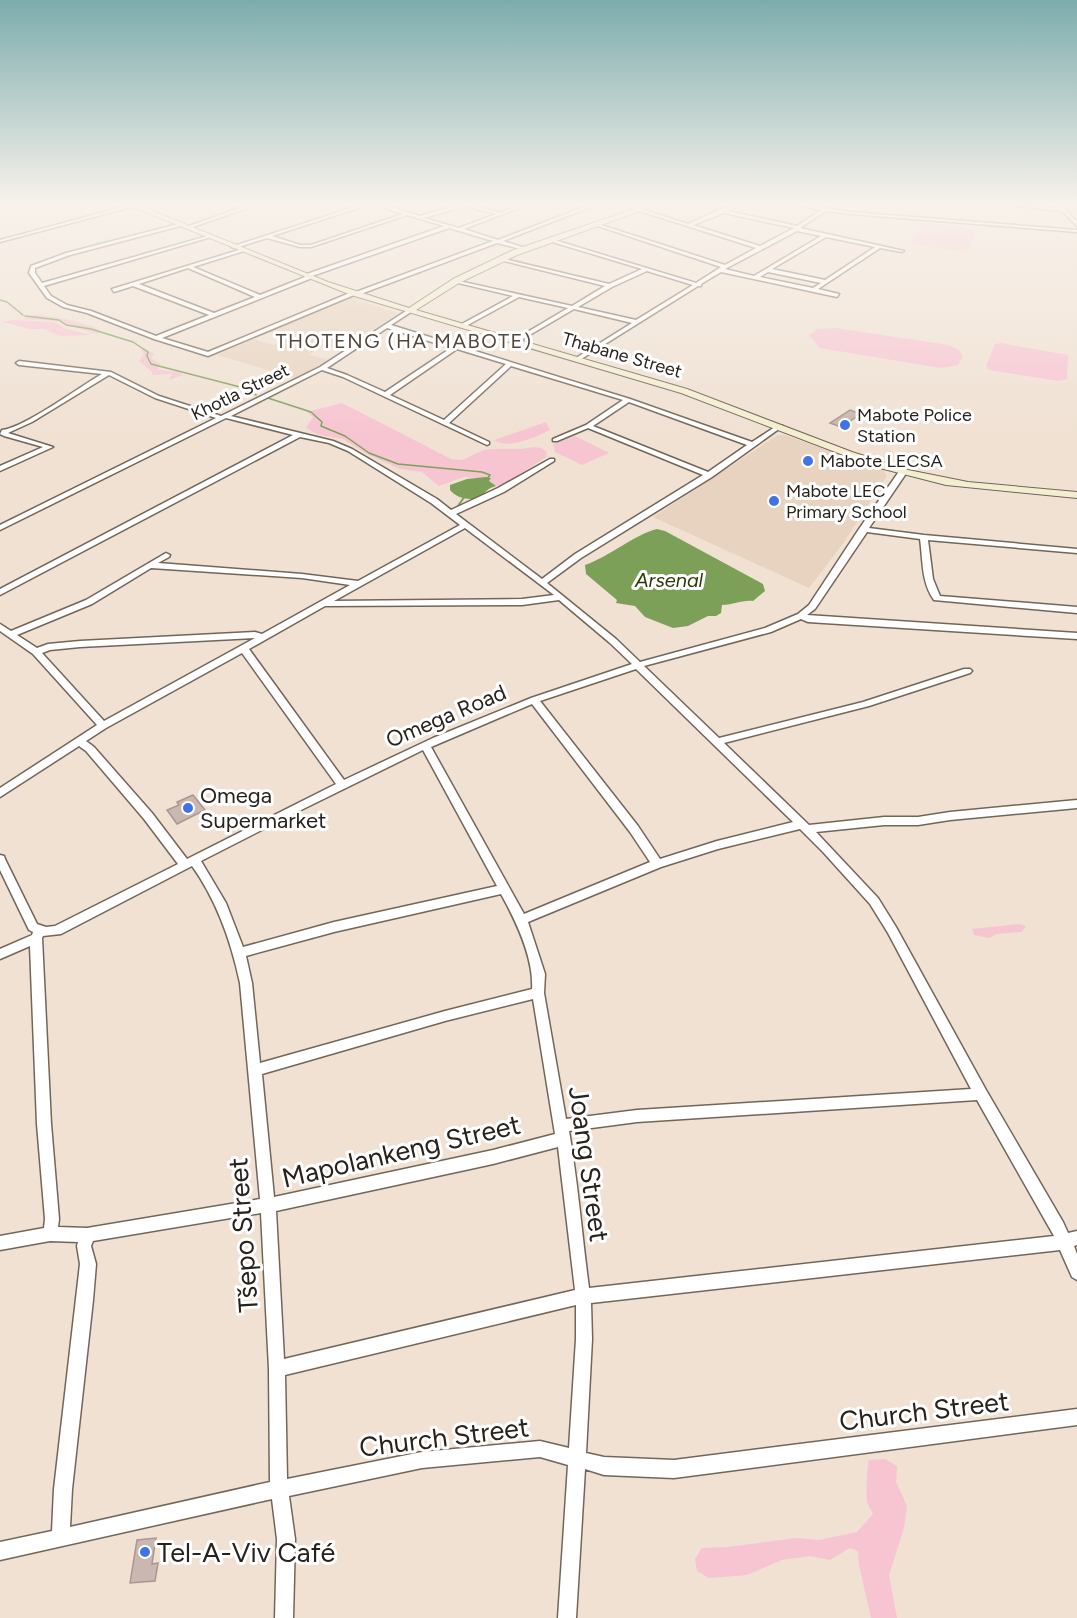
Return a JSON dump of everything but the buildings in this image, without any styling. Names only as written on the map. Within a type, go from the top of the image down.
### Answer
[{"type":"street","points":[[39,281],[49,297],[65,306],[89,312],[156,338],[200,352],[212,353],[390,281]]},
{"type":"street","points":[[42,285],[57,281]]},
{"type":"street","points":[[114,290],[145,281]]},
{"type":"street","points":[[221,281],[260,297]]},
{"type":"street","points":[[156,338],[300,281]]},
{"type":"street","name":"Thabane Street","points":[[318,281],[409,311],[687,391],[903,472],[982,487],[1077,495]]},
{"type":"street","points":[[456,281],[636,322]]},
{"type":"street","name":"Khotla Street","points":[[0,528],[322,368],[456,281]]},
{"type":"street","points":[[588,281],[610,286]]},
{"type":"street","points":[[516,341],[622,281]]},
{"type":"street","points":[[684,281],[699,285]]},
{"type":"street","points":[[578,359],[705,281]]},
{"type":"street","points":[[767,281],[837,295]]},
{"type":"street","points":[[819,281],[826,282]]},
{"type":"street","points":[[814,290],[826,282]]},
{"type":"street","points":[[134,284],[214,315]]},
{"type":"street","points":[[462,326],[517,296]]},
{"type":"street","points":[[387,326],[628,400],[753,445]]},
{"type":"street","points":[[385,395],[455,348]]},
{"type":"street","points":[[19,363],[109,373],[157,396],[224,417],[300,434],[350,450],[434,501],[561,597],[638,665],[805,826],[874,902],[910,961],[981,1094],[1058,1227],[1070,1240],[1077,1272]]},
{"type":"street","points":[[445,423],[510,364]]},
{"type":"street","points":[[322,368],[487,443]]},
{"type":"street","points":[[1,430],[20,427],[74,391],[109,373]]},
{"type":"street","points":[[555,440],[588,426],[628,400]]},
{"type":"street","points":[[588,426],[709,476]]},
{"type":"street","points":[[542,583],[578,556],[709,476],[780,426]]},
{"type":"street","points":[[0,469],[50,447],[1,430]]},
{"type":"street","points":[[0,592],[300,434]]},
{"type":"street","points":[[450,514],[501,490],[552,460]]},
{"type":"street","name":"Omega Road","points":[[0,954],[39,934],[57,931],[74,924],[341,784],[425,745],[534,700],[638,665],[768,630],[801,616],[812,606],[903,472]]},
{"type":"street","points":[[0,793],[103,726],[465,525]]},
{"type":"street","points":[[863,529],[1076,553]]},
{"type":"street","points":[[924,537],[933,595],[937,598],[1077,610]]},
{"type":"street","points":[[11,634],[89,602],[166,555]]},
{"type":"street","points":[[150,565],[302,576],[360,584]]},
{"type":"street","points":[[324,604],[522,602],[561,597]]},
{"type":"street","points":[[801,616],[808,619],[899,626],[1077,636]]},
{"type":"street","points":[[0,627],[36,652],[103,726]]},
{"type":"street","points":[[36,652],[48,647],[80,644],[265,637]]},
{"type":"street","points":[[244,649],[341,784]]},
{"type":"street","points":[[717,742],[866,704],[967,671]]},
{"type":"street","points":[[534,700],[634,829],[657,864]]},
{"type":"street","name":"Tšepo Street","points":[[79,741],[90,749],[211,886],[240,953],[246,984],[268,1205],[277,1370],[279,1489],[286,1539],[284,1618]]},
{"type":"street","name":"Joang Street","points":[[425,745],[520,920],[539,974],[538,993],[569,1173],[572,1216],[583,1296],[584,1339],[567,1618]]},
{"type":"street","points":[[520,920],[657,864],[717,845],[805,826],[918,821],[1077,804]]},
{"type":"street","points":[[0,859],[33,927],[39,934],[44,1125],[52,1219],[50,1234]]},
{"type":"street","points":[[240,953],[334,927],[504,889]]},
{"type":"street","points":[[255,1070],[445,1016],[538,993]]},
{"type":"street","name":"Mapolankeng Street","points":[[0,1243],[50,1234],[87,1235],[268,1205],[494,1157],[562,1132],[637,1116],[981,1094]]},
{"type":"street","points":[[60,1539],[63,1489],[85,1300],[88,1264],[84,1246],[87,1235]]},
{"type":"street","points":[[277,1370],[583,1296],[1070,1240]]},
{"type":"street","name":"Church Street","points":[[0,1551],[422,1460],[505,1450],[540,1449],[604,1466],[674,1469],[1077,1417]]},
{"type":"shaded area","points":[[353,298],[398,313],[344,350],[323,346],[309,355],[327,359],[326,362],[295,378],[217,355],[253,339],[274,345],[286,339],[268,332],[344,299]]},
{"type":"shaded area","points":[[35,315],[80,323],[101,332],[95,334],[57,321],[23,319]]},
{"type":"shaded area","points":[[13,320],[55,322],[64,328],[91,335],[60,336],[44,329],[29,329],[3,322]]},
{"type":"shaded area","points":[[836,328],[948,345],[959,350],[963,357],[958,365],[941,368],[820,348],[809,335],[818,329]]},
{"type":"shaded area","points":[[1001,343],[1068,355],[1067,379],[1059,381],[989,370],[986,366],[995,344]]},
{"type":"shaded area","points":[[144,348],[154,354],[151,359],[161,364],[158,367],[159,370],[179,372],[183,375],[169,380],[172,374],[152,375],[152,372],[139,361],[144,354],[141,350]]},
{"type":"shaded area","points":[[342,403],[451,459],[462,460],[484,450],[533,447],[547,452],[546,457],[503,485],[496,486],[488,481],[491,479],[464,477],[439,486],[422,472],[400,469],[369,455],[343,439],[319,435],[306,428],[313,417],[307,412]]},
{"type":"shaded area","points":[[546,422],[550,430],[530,439],[507,444],[494,440]]},
{"type":"shaded area","name":"Mabote LEC Primary School","points":[[778,435],[785,435],[884,471],[887,476],[842,545],[809,588],[653,517]]},
{"type":"shaded area","points":[[575,436],[609,453],[582,465],[555,452],[553,444]]},
{"type":"shaded area","points":[[1019,924],[1026,926],[1022,932],[997,934],[989,938],[974,935],[972,929]]},
{"type":"shaded area","points":[[885,1459],[897,1466],[896,1482],[907,1506],[904,1528],[889,1575],[897,1618],[871,1618],[858,1551],[850,1548],[830,1560],[810,1556],[782,1560],[747,1575],[709,1578],[697,1571],[695,1559],[702,1548],[797,1538],[819,1540],[857,1532],[873,1514],[867,1497],[869,1460]]},
{"type":"water","points":[[491,478],[489,481],[496,486],[475,498],[463,498],[450,490],[450,485],[467,479]]},
{"type":"water","name":"Arsenal","points":[[657,529],[665,531],[763,584],[765,591],[753,601],[722,605],[721,613],[716,616],[708,616],[688,626],[673,628],[645,617],[635,606],[616,603],[617,600],[586,574],[585,565]]},
{"type":"waterway","points":[[0,300],[7,302],[23,315]]},
{"type":"waterway","points":[[25,316],[59,320],[66,325],[91,329],[133,342],[148,352],[147,356],[151,364],[244,388],[256,395]]},
{"type":"waterway","points":[[268,398],[311,412],[322,422],[321,426],[345,436],[369,453],[398,464],[482,472],[490,475],[487,479]]},
{"type":"waterway","points":[[462,509],[458,506],[465,496]]},
{"type":"place","name":"Mabote Police Station","points":[[845,425]]},
{"type":"place","name":"Mabote LECSA","points":[[808,461]]},
{"type":"place","name":"Mabote LEC Primary School","points":[[774,501]]},
{"type":"place","name":"Omega Supermarket","points":[[188,808]]},
{"type":"place","name":"Tel-A-Viv Café","points":[[145,1552]]},
{"type":"district","name":"THOTENG (HA MABOTE)","points":[[404,341]]}]
